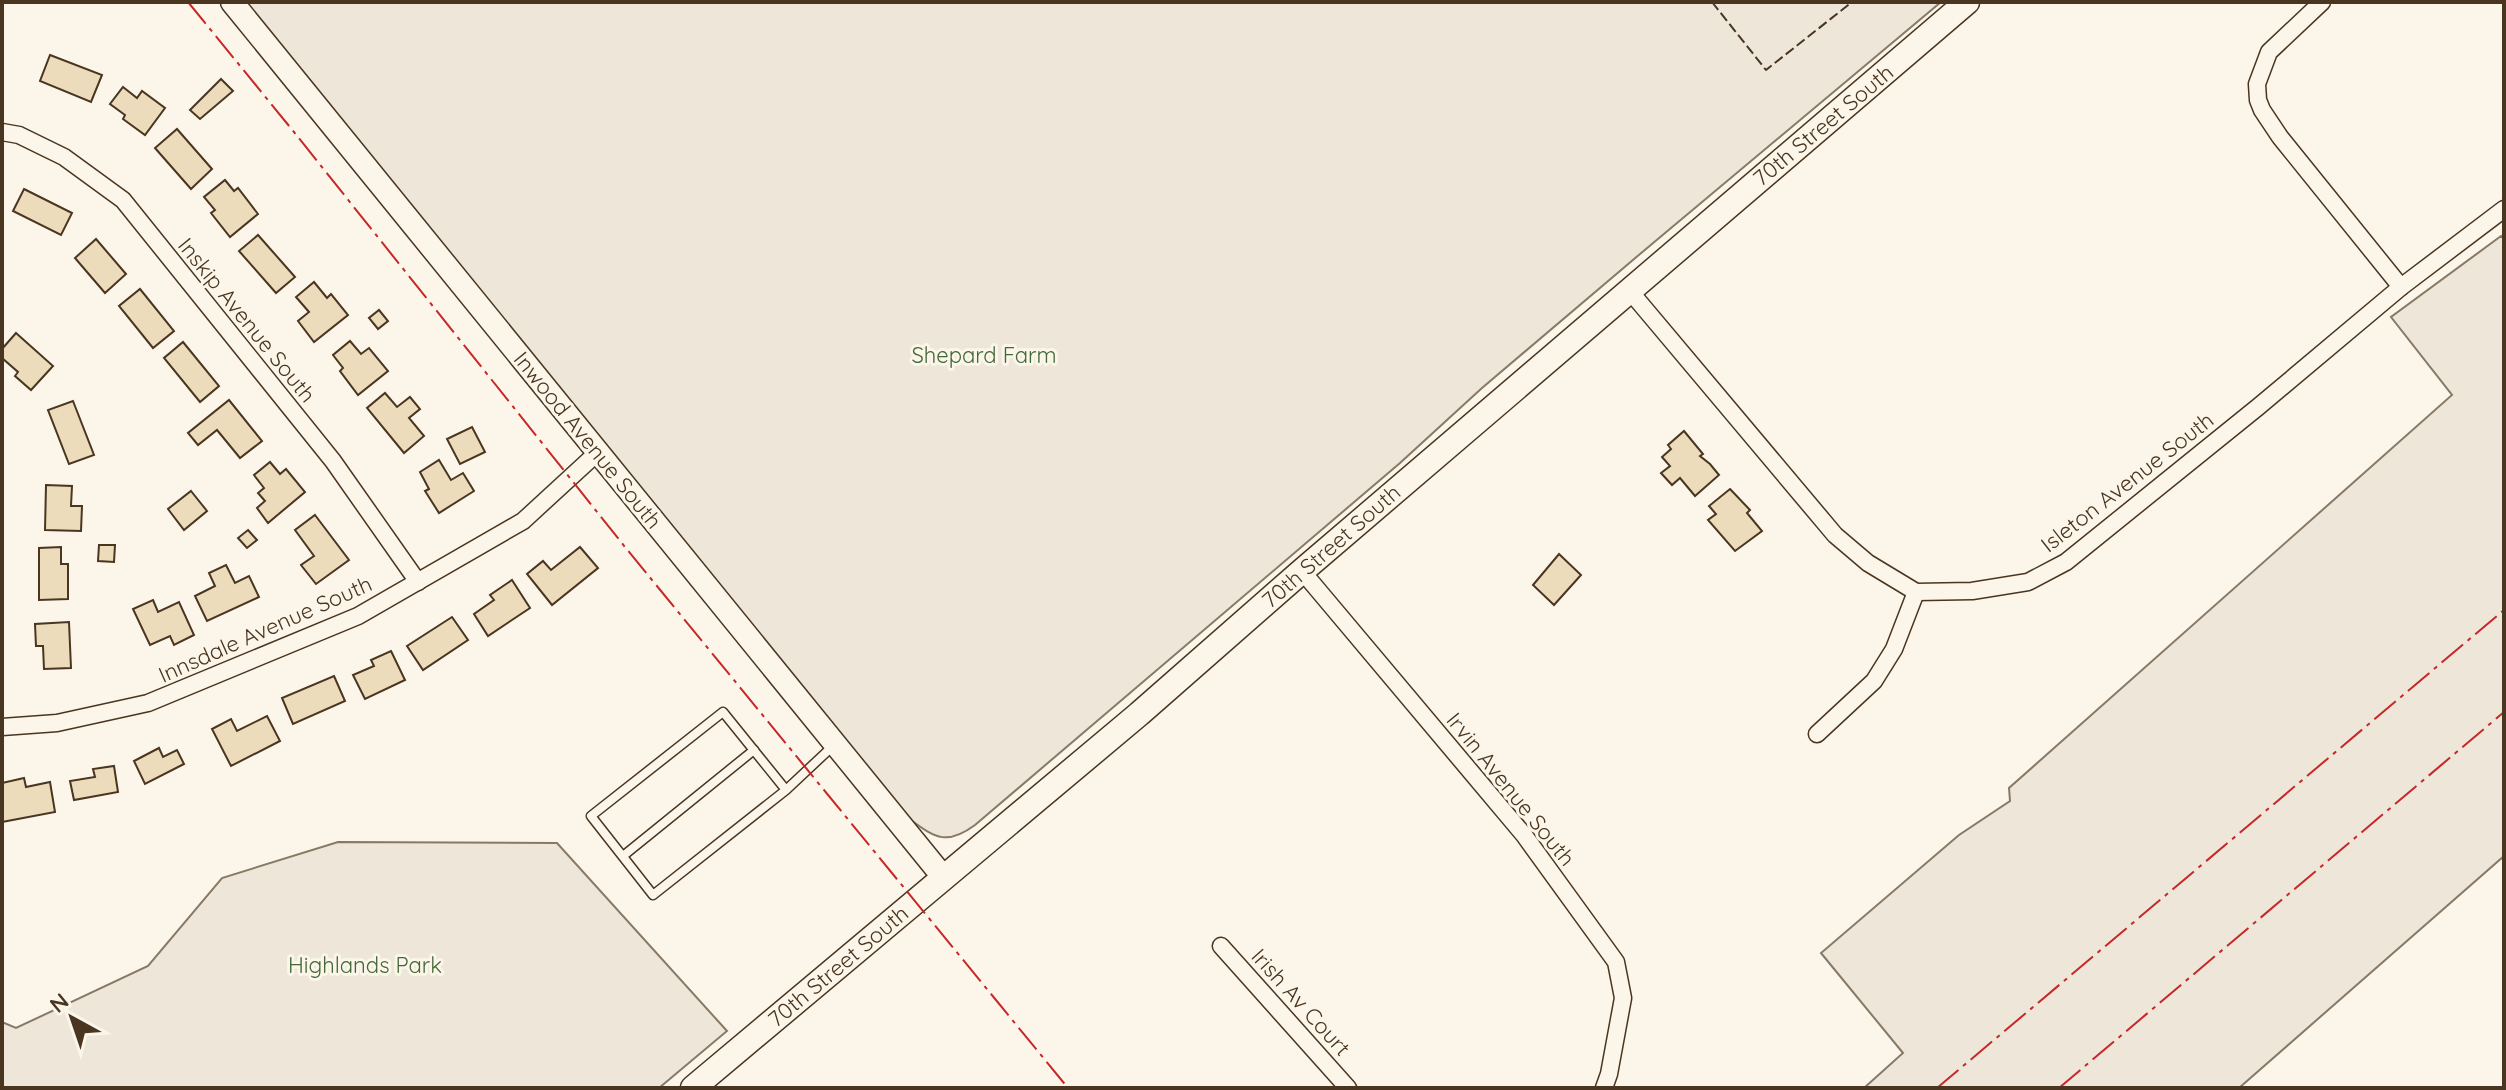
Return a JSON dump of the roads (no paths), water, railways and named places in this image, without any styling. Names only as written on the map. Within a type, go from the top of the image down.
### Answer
[{"type":"main road","name":"70th Street South","points":[[693,1088],[1139,714],[1967,2]]},
{"type":"street","name":"Inwood Avenue South","points":[[232,2],[944,878]]},
{"type":"street","points":[[2322,2],[2269,52],[2257,84],[2258,100],[2280,137],[2401,287]]},
{"type":"street","name":"Inskip Avenue South","points":[[2,132],[19,135],[64,157],[123,200],[333,461],[418,582]]},
{"type":"street","name":"Isleton Avenue South","points":[[1916,592],[1972,591],[2028,582],[2066,562],[2401,287],[2504,209]]},
{"type":"street","points":[[1629,290],[1835,535],[1868,563],[1916,592],[1894,649],[1874,681],[1817,734]]},
{"type":"street","name":"Innsdale Avenue South","points":[[2,727],[57,723],[148,703],[358,616],[523,521],[597,453]]},
{"type":"street","name":"Irvin Avenue South","points":[[1302,571],[1524,835],[1616,962],[1623,998],[1604,1088]]},
{"type":"street","name":"Irish Av Court","points":[[1221,946],[1348,1088]]},
{"type":"lane","points":[[786,790],[723,712],[591,816],[653,895],[786,790],[834,744]]},
{"type":"lane","points":[[623,856],[754,750]]},
{"type":"park label","name":"Shepard Farm","points":[[984,355]]},
{"type":"park label","name":"Highlands Park","points":[[365,965]]}]
